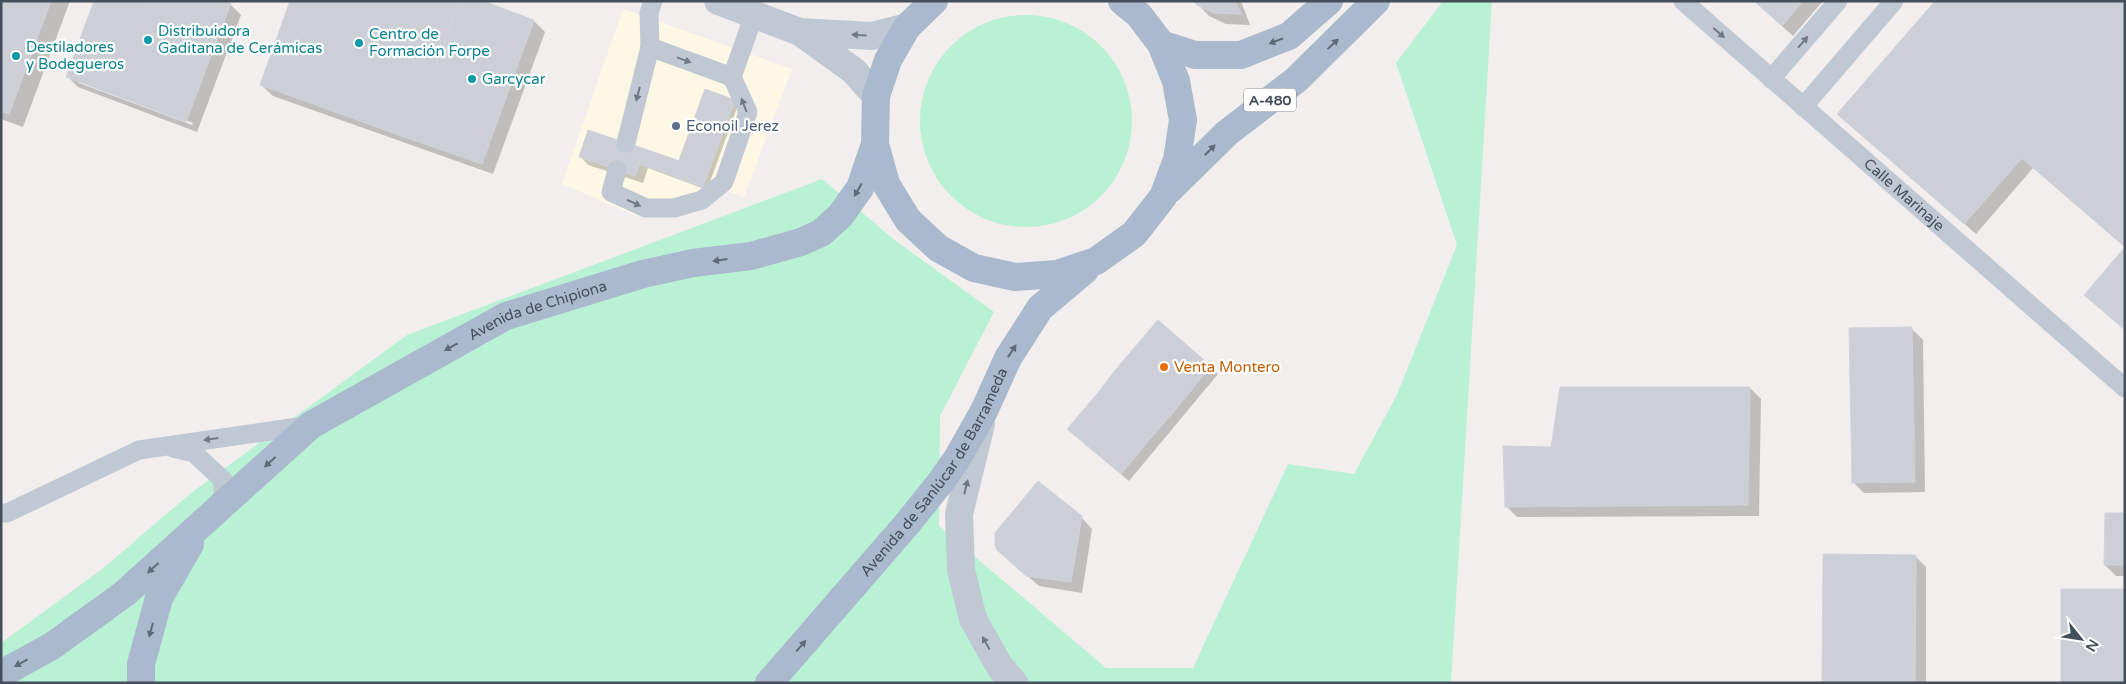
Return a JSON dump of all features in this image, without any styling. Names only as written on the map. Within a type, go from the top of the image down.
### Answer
[{"type":"main road","points":[[934,1],[907,27],[888,60],[876,96],[875,144],[886,184],[908,220],[938,248],[974,268],[1015,277],[1057,274],[1096,261],[1134,234],[1163,197],[1177,160],[1182,120],[1176,81],[1161,44],[1139,15],[1122,1]]},
{"type":"main road","points":[[1161,44],[1195,55],[1241,54],[1289,36],[1329,1]]},
{"type":"main road","name":"A-480","points":[[1163,197],[1227,133],[1296,80],[1376,1]]},
{"type":"main road","name":"Avenida de Chipiona","points":[[202,524],[311,425],[506,316],[643,274],[693,263],[751,256],[801,242],[821,233],[840,216],[860,188],[875,144]]},
{"type":"main road","name":"Avenida de Sanlúcar de Barrameda","points":[[769,683],[907,524],[943,479],[984,411],[1008,358],[1040,308],[1096,261]]},
{"type":"main road","points":[[1,674],[52,646],[124,594],[202,524]]},
{"type":"main road","points":[[141,683],[141,664],[159,598],[202,524]]},
{"type":"street","points":[[718,1],[800,32],[854,71],[876,96]]},
{"type":"street","points":[[800,32],[872,36],[907,27]]},
{"type":"street","points":[[984,411],[959,514],[961,570],[973,619],[1000,667],[1014,683]]},
{"type":"lane","points":[[626,143],[650,47],[649,13],[653,1]]},
{"type":"lane","name":"Calle Marinaje","points":[[1683,1],[2125,388]]},
{"type":"lane","points":[[1771,79],[1838,1]]},
{"type":"lane","points":[[1803,107],[1894,1]]},
{"type":"lane","points":[[617,170],[611,192],[646,208],[674,208],[702,200],[724,182],[748,112],[732,77],[754,15]]},
{"type":"lane","points":[[650,47],[732,77]]},
{"type":"lane","points":[[1,513],[7,513],[139,450],[311,425]]},
{"type":"lane","points":[[164,446],[194,452],[224,480],[223,504]]},
{"type":"shaded area","name":"Econoil Jerez","points":[[623,9],[792,69],[744,197],[727,191],[710,206],[687,214],[662,217],[634,215],[562,184]]},
{"type":"green space","points":[[1443,1],[1492,1],[1451,683],[1,683],[1,643],[101,570],[191,493],[407,335],[822,179],[892,238],[994,312],[940,416],[939,526],[1106,668],[1193,668],[1288,464],[1354,474],[1397,395],[1457,245],[1396,63]]},
{"type":"green space","points":[[1016,15],[1036,15],[1057,19],[1076,27],[1101,46],[1114,62],[1124,80],[1130,100],[1132,121],[1130,142],[1124,162],[1114,180],[1101,196],[1076,215],[1057,223],[1036,227],[1016,227],[995,223],[976,215],[959,203],[944,188],[932,171],[924,152],[920,131],[920,111],[924,90],[932,71],[944,54],[959,39],[976,27],[995,19]]},
{"type":"building","name":"Destiladores y Bodegueros","points":[[1,1],[51,1],[9,114],[1,111]]},
{"type":"building","name":"Distribuidora Gaditana de Cerámicas","points":[[94,1],[231,3],[186,122],[66,77]]},
{"type":"building","name":"Centro de Formación Forpe","points":[[290,1],[459,1],[410,139],[260,85]]},
{"type":"building","name":"Garcycar","points":[[459,1],[483,1],[534,20],[482,164],[410,139]]},
{"type":"building","points":[[1193,1],[1235,1],[1241,14],[1214,13]]},
{"type":"building","points":[[1754,1],[1803,1],[1782,26]]},
{"type":"building","points":[[1935,1],[2125,1],[2125,247],[2022,158],[1964,224],[1837,114]]},
{"type":"building","points":[[705,89],[735,100],[703,187],[673,177]]},
{"type":"building","points":[[588,130],[645,149],[635,176],[579,157]]},
{"type":"building","points":[[645,149],[706,170],[701,185],[639,164]]},
{"type":"building","points":[[2125,247],[2125,330],[2084,295]]},
{"type":"building","name":"Venta Montero","points":[[1158,320],[1211,366],[1172,414],[1117,368]]},
{"type":"building","points":[[1912,327],[1915,482],[1852,483],[1849,328]]},
{"type":"building","points":[[1117,368],[1172,414],[1150,439],[1097,394]]},
{"type":"building","points":[[1560,387],[1750,387],[1748,505],[1505,507],[1503,446],[1551,447]]},
{"type":"building","points":[[1097,394],[1150,439],[1121,474],[1067,429]]},
{"type":"building","points":[[1038,481],[1082,516],[1071,582],[1026,576],[997,550],[995,545],[995,533]]},
{"type":"building","points":[[2105,513],[2125,513],[2125,565],[2104,565]]},
{"type":"building","points":[[1823,554],[1916,555],[1915,683],[1822,683]]},
{"type":"building","points":[[2061,589],[2125,589],[2125,683],[2061,683]]},
{"type":"place","name":"Distribuidora Gaditana de Cerámicas","points":[[148,40]]},
{"type":"place","name":"Centro de Formación Forpe","points":[[359,43]]},
{"type":"place","name":"Destiladores y Bodegueros","points":[[16,56]]},
{"type":"place","name":"Garcycar","points":[[472,79]]},
{"type":"place","name":"Econoil Jerez","points":[[676,126]]},
{"type":"place","name":"Venta Montero","points":[[1164,367]]}]
